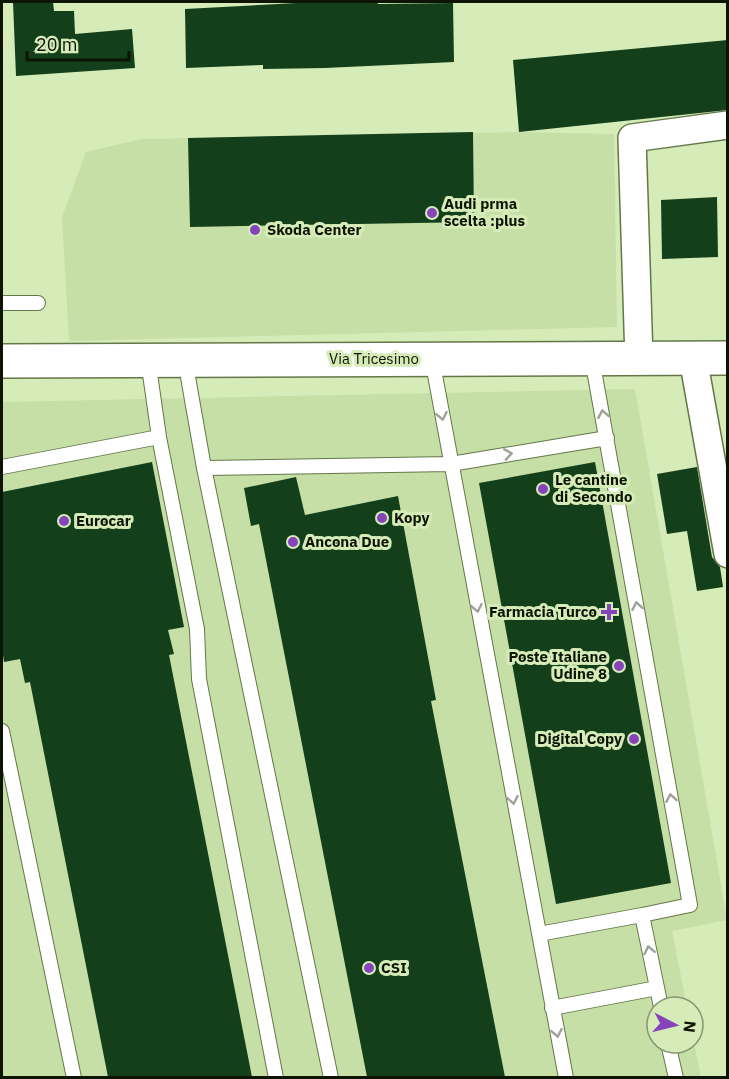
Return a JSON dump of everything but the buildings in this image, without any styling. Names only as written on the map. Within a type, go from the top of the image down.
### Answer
[{"type":"main road","name":"Via Tricesimo","points":[[2,361],[728,358]]},
{"type":"main road","name":"Via Tricesimo","points":[[2,378],[109,360]]},
{"type":"street","points":[[639,358],[632,138],[728,125]]},
{"type":"street","points":[[693,358],[728,554]]},
{"type":"lane","points":[[2,303],[38,303]]},
{"type":"lane","points":[[432,359],[566,1077]]},
{"type":"lane","points":[[539,934],[690,905],[592,359]]},
{"type":"lane","points":[[148,360],[159,437],[197,629],[199,679],[276,1077]]},
{"type":"lane","points":[[185,360],[204,468],[332,1077]]},
{"type":"lane","points":[[2,467],[159,437]]},
{"type":"lane","points":[[204,468],[451,464],[607,438]]},
{"type":"lane","points":[[2,730],[74,1077]]},
{"type":"lane","points":[[642,915],[658,995]]},
{"type":"lane","points":[[552,1008],[657,988]]},
{"type":"lane","points":[[671,1055],[676,1077]]},
{"type":"shaded area","points":[[519,132],[614,134],[617,327],[69,341],[62,217],[86,152],[142,139]]},
{"type":"shaded area","points":[[635,389],[727,919],[672,931],[685,995],[645,995],[645,1055],[697,1055],[701,1077],[2,1077],[2,402]]},
{"type":"place","name":"Audi prma scelta :plus","points":[[432,213]]},
{"type":"place","name":"Skoda Center","points":[[255,230]]},
{"type":"place","name":"Le cantine di Secondo","points":[[543,489]]},
{"type":"place","name":"Kopy","points":[[382,518]]},
{"type":"place","name":"Eurocar","points":[[64,521]]},
{"type":"place","name":"Ancona Due","points":[[293,542]]},
{"type":"place","name":"Farmacia Turco","points":[[609,612]]},
{"type":"place","name":"Poste Italiane Udine 8","points":[[619,666]]},
{"type":"place","name":"Digital Copy","points":[[634,739]]},
{"type":"place","name":"CSI","points":[[369,968]]}]
